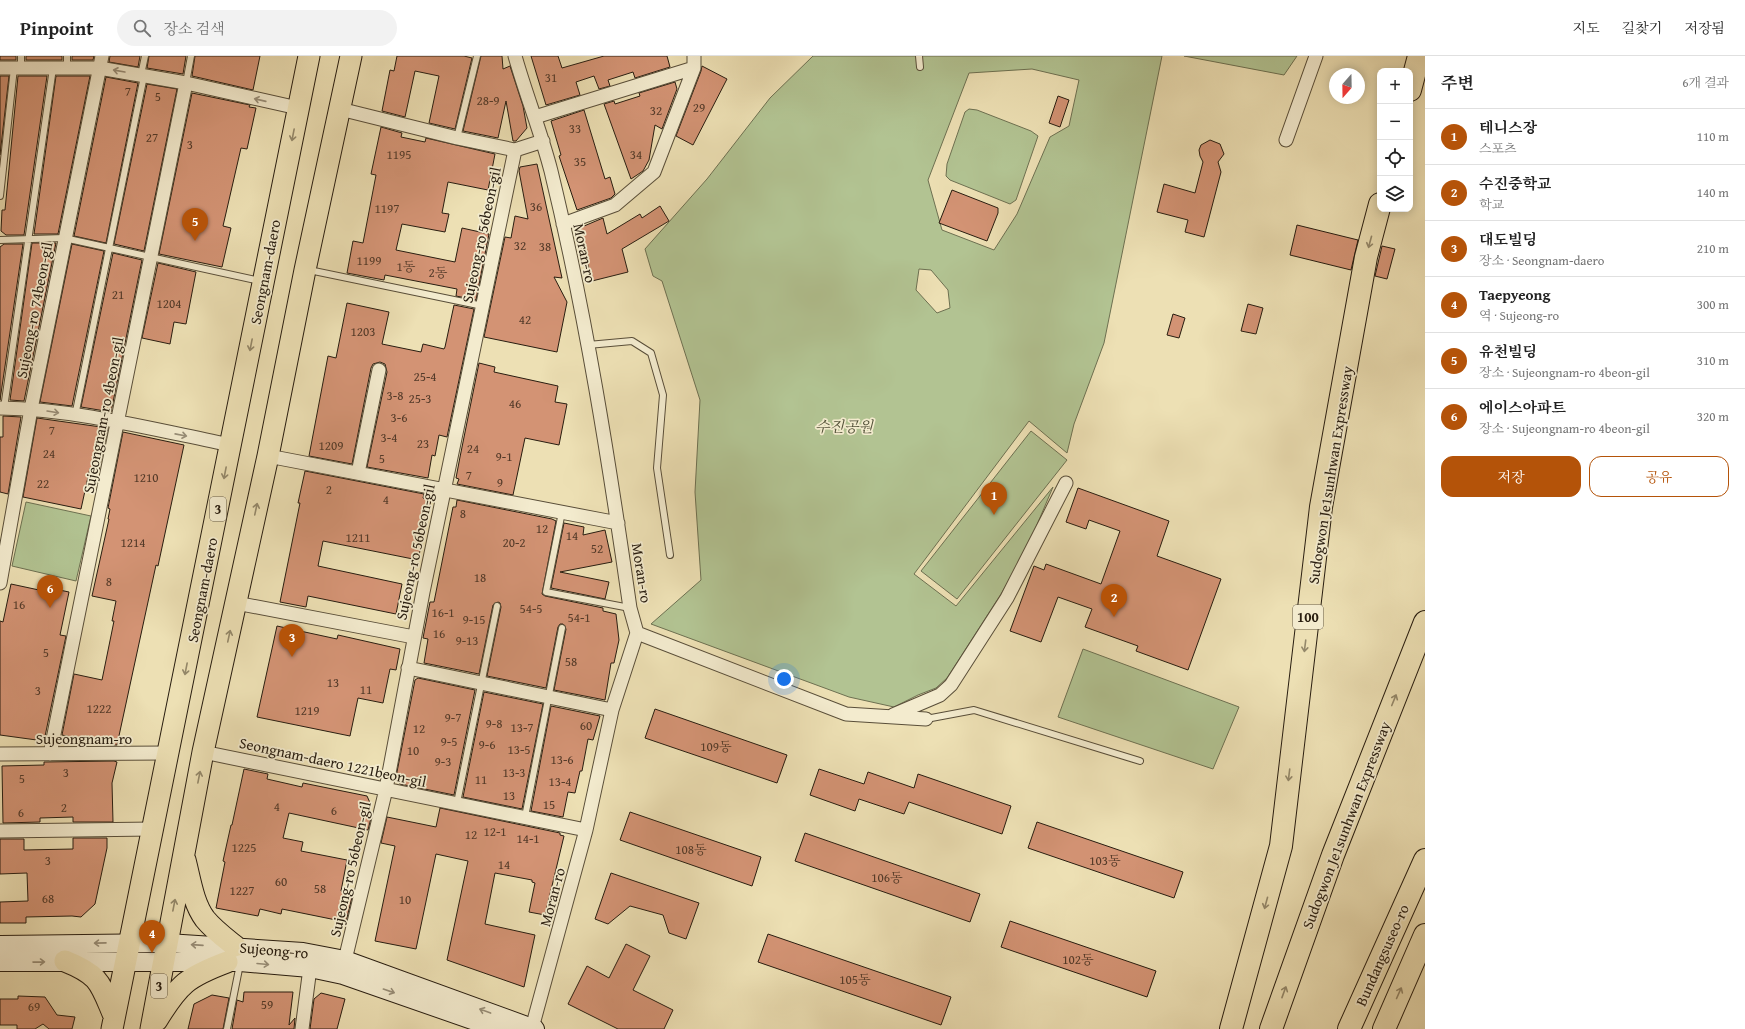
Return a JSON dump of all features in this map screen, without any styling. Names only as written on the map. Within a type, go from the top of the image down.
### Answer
[{"type":"highway","points":[[1413,79],[1419,56]]},
{"type":"highway","name":"Sudogwon Je1sunhwan Expressway","points":[[1231,1029],[1281,846],[1321,507],[1366,257],[1378,212]]},
{"type":"highway","name":"Sudogwon Je1sunhwan Expressway","points":[[1271,1029],[1333,855],[1425,622]]},
{"type":"highway","name":"Bundangsuseo-ro","points":[[1349,1029],[1425,860]]},
{"type":"highway","name":"Bundangsuseo-ro","points":[[1384,1029],[1425,935]]},
{"type":"main road","name":"Seongnam-daero","points":[[113,1023],[309,56]]},
{"type":"main road","name":"3","points":[[151,1029],[203,752],[268,456],[305,270],[351,56]]},
{"type":"main road","points":[[151,1029],[172,995],[188,980],[201,972],[234,957],[204,917],[196,901],[184,854]]},
{"type":"main road","name":"Sujeong-ro","points":[[0,945],[128,952],[165,952],[234,957],[310,968],[343,975],[498,1029]]},
{"type":"main road","name":"Sujeong-ro","points":[[0,962],[65,962],[128,952]]},
{"type":"main road","name":"Sujeong-ro","points":[[234,957],[304,952],[345,960],[534,1028]]},
{"type":"main road","points":[[65,962],[85,969],[98,980],[113,1023]]},
{"type":"street","name":"Moran-ro","points":[[515,56],[543,141],[563,224],[588,345],[618,523],[630,608],[637,634],[612,710],[586,830],[534,1028]]},
{"type":"street","points":[[1286,140],[1316,56]]},
{"type":"street","points":[[0,68],[18,64],[53,68],[67,62],[101,62],[142,76],[186,83],[298,108]]},
{"type":"street","name":"Sujeong-ro 74beon-gil","points":[[0,579],[64,238],[101,62]]},
{"type":"street","points":[[535,117],[694,62]]},
{"type":"street","points":[[563,224],[615,205],[654,172],[694,62]]},
{"type":"street","name":"Sujeongnam-ro 4beon-gil","points":[[50,754],[186,83]]},
{"type":"street","points":[[340,109],[457,138],[515,150],[543,141]]},
{"type":"street","name":"Sujeong-ro 56beon-gil","points":[[345,960],[386,788],[414,637],[515,150]]},
{"type":"street","points":[[358,473],[379,370]]},
{"type":"street","points":[[2,408],[31,409],[75,416],[231,445]]},
{"type":"street","points":[[268,456],[618,523]]},
{"type":"street","points":[[891,716],[940,695],[951,685],[1007,598],[1066,483]]},
{"type":"street","points":[[236,603],[414,637]]},
{"type":"street","points":[[637,634],[846,714],[926,719]]},
{"type":"street","points":[[408,668],[612,710]]},
{"type":"street","name":"Seongnam-daero 1221beon-gil","points":[[203,752],[386,788],[586,830]]},
{"type":"street","name":"Sujeongnam-ro","points":[[0,754],[168,753]]},
{"type":"street","points":[[0,831],[153,829]]},
{"type":"street","points":[[302,1029],[310,968]]},
{"type":"lane","points":[[75,416],[109,248],[145,56]]},
{"type":"lane","points":[[186,83],[191,56]]},
{"type":"lane","points":[[457,138],[477,56]]},
{"type":"lane","points":[[919,56],[920,67]]},
{"type":"lane","points":[[0,196],[18,64]]},
{"type":"lane","points":[[2,408],[53,68]]},
{"type":"lane","points":[[0,240],[64,238],[263,282]]},
{"type":"lane","points":[[305,270],[483,306]]},
{"type":"lane","points":[[588,345],[632,341],[651,353],[663,395],[657,468],[670,555]]},
{"type":"lane","points":[[562,512],[546,592],[630,608]]},
{"type":"lane","points":[[456,803],[497,606]]},
{"type":"lane","points":[[525,817],[562,628]]},
{"type":"lane","points":[[926,719],[974,710],[1140,761]]},
{"type":"lane","points":[[227,1029],[234,957]]},
{"type":"green space","name":"수진공원","points":[[813,56],[1162,56],[1104,343],[1074,424],[1067,453],[1029,421],[914,574],[956,606],[1053,487],[1025,553],[1001,594],[947,678],[936,688],[894,707],[849,697],[651,624],[701,580],[695,492],[700,400],[662,281],[653,276],[645,249],[707,179],[770,98]],"holes":[[[1032,69],[1079,80],[1069,126],[1050,137],[1017,214],[994,250],[942,230],[928,180],[969,73]],[[919,269],[931,270],[948,290],[950,308],[937,313],[916,290]]]},
{"type":"green space","points":[[1184,56],[1297,56],[1284,75]]},
{"type":"green space","points":[[969,109],[977,110],[1031,131],[1038,136],[1016,200],[1010,204],[950,180],[946,176],[947,164],[965,112]]},
{"type":"green space","points":[[1031,431],[1067,460],[957,599],[921,571]]},
{"type":"green space","points":[[26,502],[91,516],[76,581],[12,566]]},
{"type":"green space","points":[[1083,649],[1239,707],[1213,769],[1058,717]]},
{"type":"building","points":[[0,56],[16,56],[16,60],[0,60]]},
{"type":"building","points":[[26,56],[62,56],[62,60],[26,60]]},
{"type":"building","points":[[72,56],[94,56],[93,60],[72,60]]},
{"type":"building","points":[[110,56],[140,56],[138,67],[109,62]]},
{"type":"building","points":[[149,56],[186,56],[183,74],[147,68]]},
{"type":"building","points":[[195,56],[260,56],[253,90],[192,76]]},
{"type":"building","points":[[397,56],[464,56],[472,58],[455,129],[429,123],[439,76],[415,71],[405,117],[382,111],[390,70],[394,71]]},
{"type":"building","points":[[481,56],[502,56],[503,69],[510,66],[523,106],[527,128],[516,141],[513,141],[506,101],[498,138],[463,131]]},
{"type":"building","points":[[531,56],[558,56],[562,68],[604,56],[667,56],[670,67],[635,78],[633,72],[608,80],[610,86],[599,89],[594,76],[576,82],[580,95],[546,105]]},
{"type":"building","points":[[702,66],[727,79],[693,145],[676,136]]},
{"type":"building","points":[[0,76],[9,76],[0,155]]},
{"type":"building","points":[[18,76],[47,76],[24,235],[6,235],[1,231],[2,210],[5,210]]},
{"type":"building","points":[[56,76],[90,76],[58,234],[34,234]]},
{"type":"building","points":[[106,77],[138,83],[106,243],[74,236]]},
{"type":"building","points":[[675,82],[677,89],[662,129],[655,125],[649,160],[643,171],[631,179],[604,104],[614,101],[615,104],[640,96],[639,93]]},
{"type":"building","points":[[147,84],[177,89],[144,251],[114,244]]},
{"type":"building","points":[[192,93],[250,105],[249,107],[256,108],[247,149],[241,148],[223,226],[231,228],[222,267],[159,254]]},
{"type":"building","points":[[1058,96],[1069,100],[1060,127],[1049,123]]},
{"type":"building","points":[[584,110],[605,179],[610,177],[615,194],[611,198],[577,210],[559,156],[561,155],[551,121]]},
{"type":"building","points":[[381,127],[402,133],[401,137],[425,142],[426,138],[495,154],[488,190],[448,182],[442,213],[449,214],[445,232],[402,224],[396,250],[455,262],[462,228],[489,234],[476,300],[456,296],[457,289],[385,275],[384,280],[347,273],[353,241],[363,243],[376,175],[371,174]]},
{"type":"building","points":[[1210,140],[1220,144],[1224,154],[1218,162],[1221,172],[1204,237],[1185,232],[1188,220],[1157,212],[1164,184],[1195,193],[1203,162],[1199,150],[1201,145]]},
{"type":"building","points":[[537,164],[562,278],[554,277],[567,302],[557,352],[484,337],[505,237],[511,238],[515,216],[528,219],[519,171],[520,167]]},
{"type":"building","points":[[952,190],[998,208],[998,213],[987,241],[939,223]]},
{"type":"building","points":[[660,206],[669,221],[622,249],[628,272],[592,281],[587,261],[584,261],[577,229],[603,218],[607,234],[640,214],[642,218]]},
{"type":"building","points":[[1297,225],[1358,240],[1351,270],[1290,255]]},
{"type":"building","points":[[32,243],[56,243],[24,401],[10,400]]},
{"type":"building","points":[[4,244],[23,244],[0,400],[0,247]]},
{"type":"building","points":[[72,244],[104,251],[72,406],[40,402]]},
{"type":"building","points":[[1382,246],[1395,249],[1387,279],[1375,276]]},
{"type":"building","points":[[113,253],[142,260],[111,412],[81,407]]},
{"type":"building","points":[[158,263],[196,272],[186,324],[174,322],[170,344],[142,338]]},
{"type":"building","points":[[347,303],[389,312],[382,344],[421,352],[423,344],[444,349],[454,305],[474,309],[447,437],[439,435],[435,456],[432,455],[428,478],[367,467],[387,372],[385,364],[380,362],[373,364],[371,368],[352,464],[309,456],[328,356],[336,358]]},
{"type":"building","points":[[1248,304],[1263,308],[1256,334],[1241,331]]},
{"type":"building","points":[[1173,314],[1185,318],[1179,338],[1167,335]]},
{"type":"building","points":[[479,363],[495,367],[494,372],[558,386],[555,402],[567,404],[559,445],[525,438],[513,495],[457,484],[459,479],[456,478]]},
{"type":"building","points":[[3,416],[21,417],[8,494],[0,492],[0,437],[3,437]]},
{"type":"building","points":[[37,418],[108,428],[99,470],[90,468],[81,509],[23,497]]},
{"type":"building","points":[[123,432],[184,445],[117,745],[108,745],[62,735],[74,674],[102,680],[114,621],[112,621],[116,601],[92,596],[109,519],[110,509],[108,508]]},
{"type":"building","points":[[305,471],[424,494],[423,498],[431,500],[418,560],[323,541],[318,566],[402,584],[396,614],[308,596],[306,607],[280,602]]},
{"type":"building","points":[[1078,488],[1169,521],[1157,556],[1221,579],[1188,670],[1136,651],[1138,646],[1085,627],[1092,609],[1058,597],[1041,642],[1010,631],[1034,566],[1044,570],[1046,564],[1101,584],[1120,531],[1089,520],[1086,529],[1066,522]]},
{"type":"building","points":[[457,500],[556,521],[542,594],[545,596],[603,608],[603,611],[616,614],[619,640],[614,663],[611,663],[605,700],[554,690],[566,629],[563,624],[560,624],[558,627],[546,688],[487,676],[501,607],[500,603],[498,602],[493,605],[479,674],[424,663],[428,639],[423,638],[430,602],[434,602],[453,507],[456,507]]},
{"type":"building","points":[[564,523],[584,527],[583,535],[605,530],[612,562],[560,572],[609,582],[605,599],[551,588]]},
{"type":"building","points":[[11,584],[39,590],[40,586],[69,592],[60,635],[66,636],[44,741],[0,735],[0,621],[3,622]]},
{"type":"building","points":[[277,626],[337,639],[338,635],[400,649],[396,670],[390,669],[383,703],[358,698],[350,736],[257,717]]},
{"type":"building","points":[[418,678],[475,690],[454,795],[400,784],[396,777],[415,680]]},
{"type":"building","points":[[484,692],[543,704],[522,809],[463,797]]},
{"type":"building","points":[[551,706],[600,716],[593,740],[588,739],[582,771],[580,771],[575,793],[568,792],[563,817],[531,811]]},
{"type":"building","points":[[655,709],[787,755],[777,783],[645,738]]},
{"type":"building","points":[[44,762],[117,762],[112,783],[113,822],[73,822],[73,817],[40,818],[40,822],[3,823],[2,766],[44,765]]},
{"type":"building","points":[[244,769],[268,774],[267,779],[302,787],[303,783],[367,796],[371,805],[369,814],[372,814],[368,830],[289,813],[283,838],[303,842],[301,851],[347,860],[341,891],[353,893],[346,922],[282,909],[281,914],[260,909],[258,916],[216,908],[225,862],[223,861]]},
{"type":"building","points":[[819,769],[864,784],[868,772],[914,788],[918,774],[1011,806],[1002,834],[909,802],[904,814],[859,799],[855,811],[810,795]]},
{"type":"building","points":[[440,808],[560,833],[560,835],[564,836],[545,915],[529,912],[535,883],[532,882],[532,880],[495,873],[485,924],[535,935],[524,987],[447,960],[468,861],[436,854],[416,949],[375,941],[395,846],[381,843],[387,817],[436,827]]},
{"type":"building","points":[[630,812],[761,857],[752,886],[620,840]]},
{"type":"building","points":[[1037,822],[1183,872],[1174,898],[1028,848]]},
{"type":"building","points":[[805,833],[980,894],[970,922],[795,861]]},
{"type":"building","points":[[73,838],[107,838],[107,848],[95,904],[81,917],[26,917],[26,923],[0,923],[0,902],[28,901],[27,873],[0,874],[0,839],[24,839],[24,850],[73,849]]},
{"type":"building","points":[[611,873],[699,903],[686,939],[669,933],[663,915],[630,906],[608,924],[595,919]]},
{"type":"building","points":[[1010,921],[1156,971],[1147,997],[1001,947]]},
{"type":"building","points":[[768,934],[951,997],[941,1025],[758,962]]},
{"type":"building","points":[[626,944],[650,956],[633,990],[673,1010],[664,1029],[618,1029],[568,1004],[587,966],[609,978]]},
{"type":"building","points":[[244,992],[293,992],[289,1025],[295,1018],[294,1029],[232,1029],[237,1000],[243,1002]]},
{"type":"building","points":[[321,993],[345,999],[337,1029],[310,1029],[314,999]]},
{"type":"building","points":[[212,995],[229,998],[223,1029],[188,1029],[194,1004]]},
{"type":"building","points":[[18,996],[45,997],[57,1015],[75,1017],[72,1029],[49,1029],[43,1024],[35,1029],[17,1029],[17,1025],[0,1025],[0,999],[18,999]]},
{"type":"place","name":"유천빌딩","points":[[195,241]]},
{"type":"place","name":"테니스장","points":[[994,515]]},
{"type":"place","name":"에이스아파트","points":[[50,608]]},
{"type":"place","name":"수진중학교","points":[[1114,617]]},
{"type":"place","name":"대도빌딩","points":[[292,657]]},
{"type":"place","name":"Taepyeong","points":[[152,953]]}]
